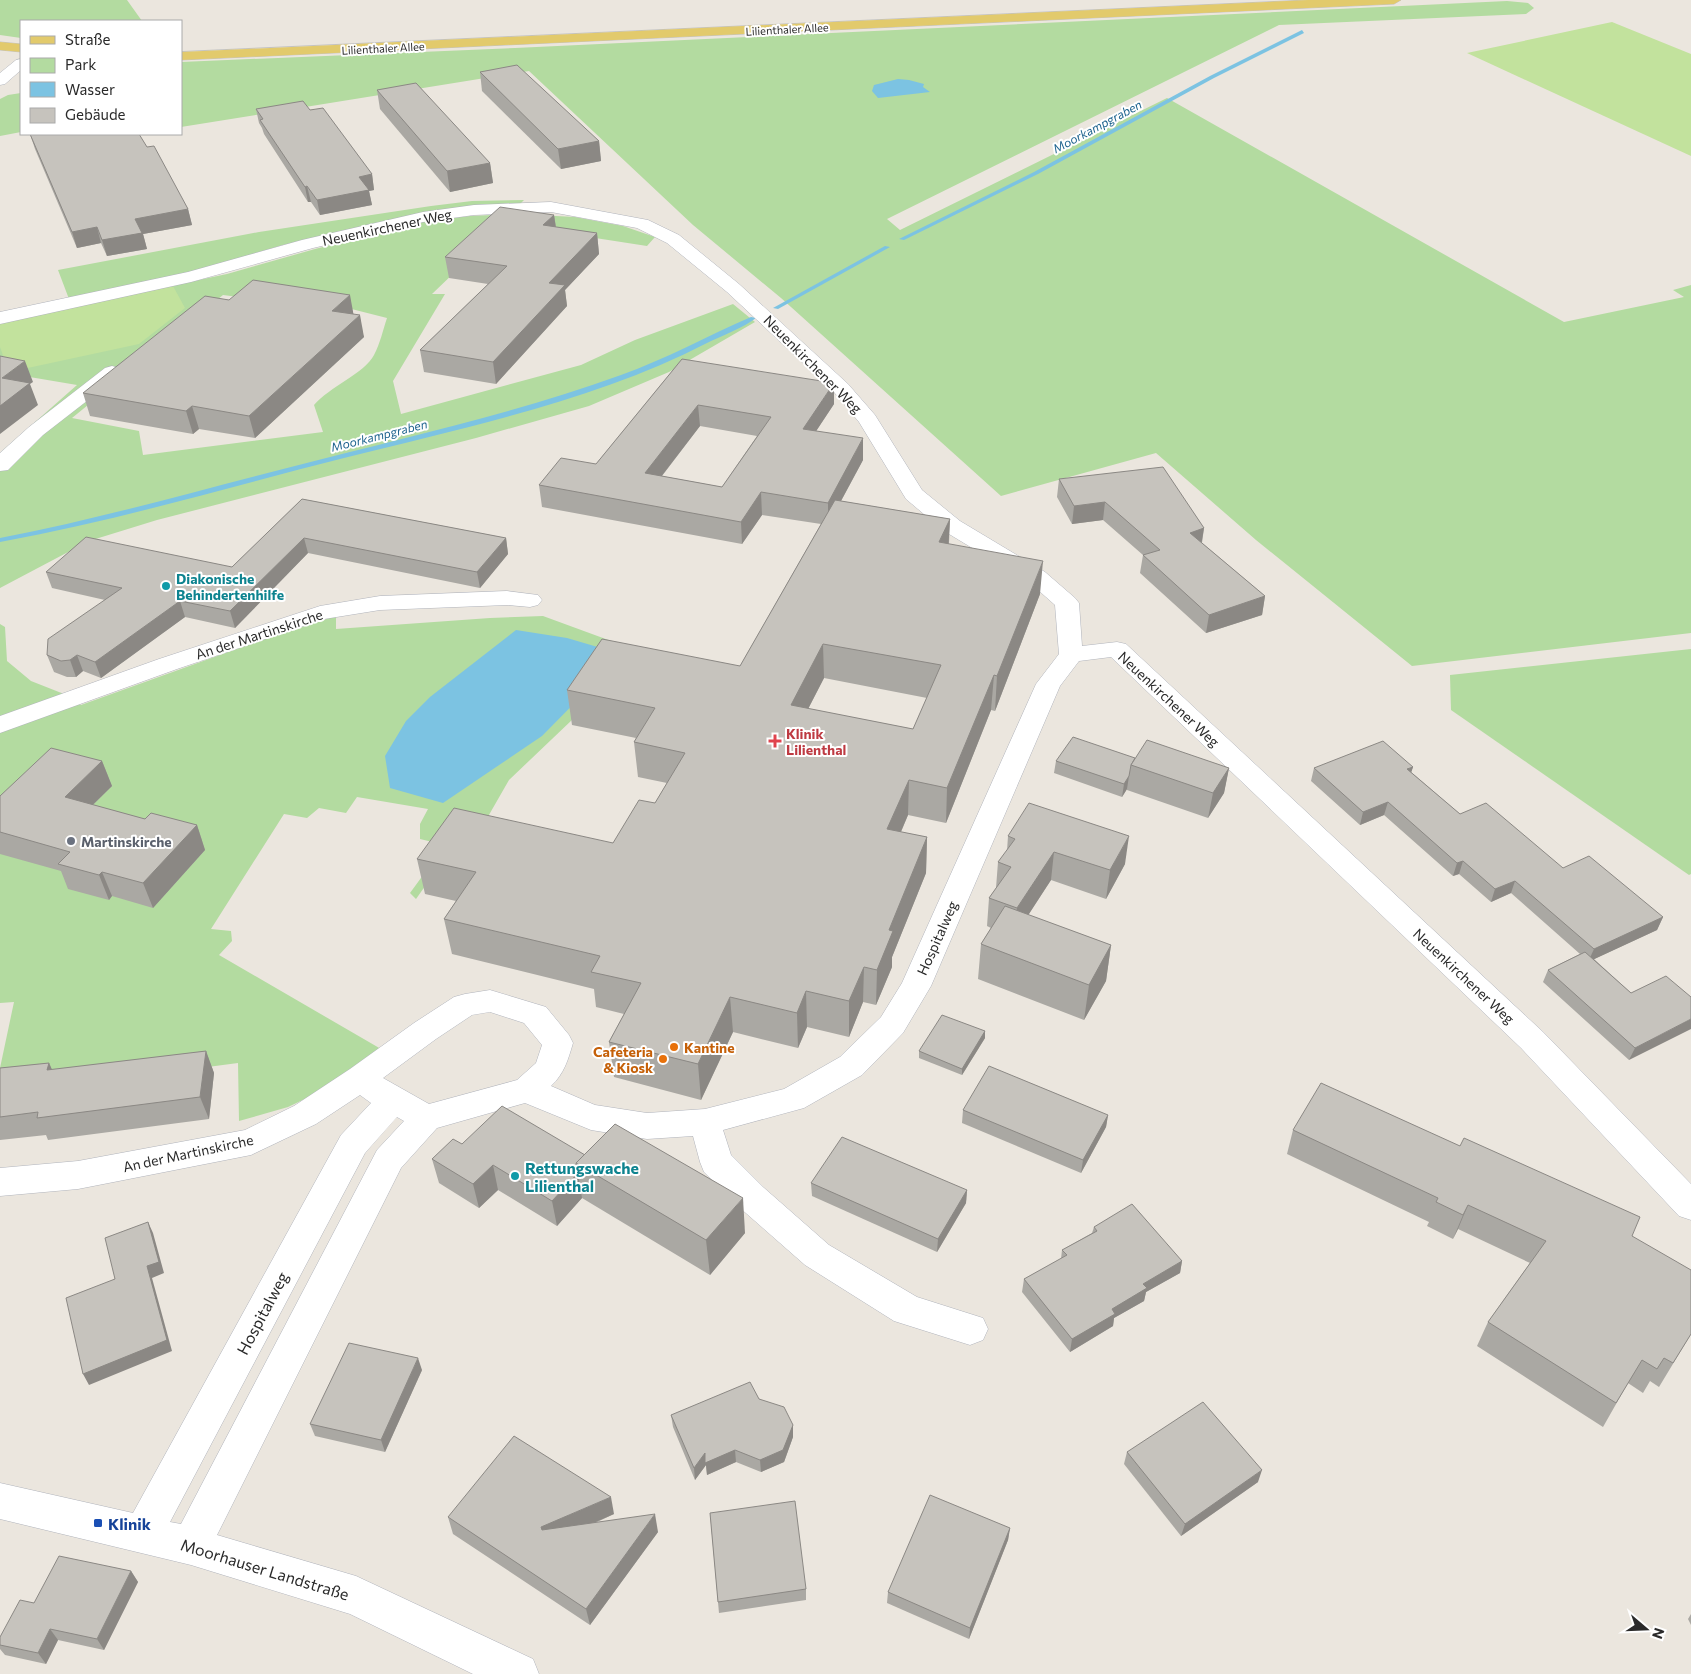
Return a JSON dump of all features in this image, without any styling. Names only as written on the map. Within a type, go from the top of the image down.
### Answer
[{"type":"main road","name":"Lilienthaler Allee","points":[[182,56],[285,53],[1394,0]]},
{"type":"main road","points":[[0,46],[20,48]]},
{"type":"street","points":[[0,53],[7,62],[10,77]]},
{"type":"street","points":[[0,87],[20,64]]},
{"type":"street","name":"Neuenkirchener Weg","points":[[0,318],[191,277],[308,244],[423,217],[474,210],[551,208],[642,224],[673,239],[752,304],[841,388],[868,418],[914,494],[952,526],[1038,577],[1067,603],[1071,655],[1117,649],[1532,1040],[1691,1206]]},
{"type":"street","points":[[191,277],[208,286],[206,294]]},
{"type":"street","points":[[0,465],[36,431],[124,363]]},
{"type":"street","name":"An der Martinskirche","points":[[0,725],[168,664],[320,613],[380,603],[506,598],[530,600]]},
{"type":"street","name":"Hospitalweg","points":[[527,1090],[591,1117],[647,1126],[705,1122],[792,1099],[851,1066],[892,1025],[916,986],[1048,684],[1071,655]]},
{"type":"street","points":[[191,1546],[389,1159],[426,1118],[527,1090],[549,1069],[558,1043],[535,1015],[490,1001],[465,1005],[361,1078],[378,1092],[426,1118]]},
{"type":"street","name":"An der Martinskirche","points":[[0,1182],[78,1175],[251,1142],[305,1115],[361,1078]]},
{"type":"street","name":"Hospitalweg","points":[[142,1534],[353,1144],[392,1100]]},
{"type":"street","points":[[705,1122],[716,1162],[751,1197],[817,1255],[907,1310],[970,1329]]},
{"type":"street","name":"Moorhauser Landstraße","points":[[0,1501],[191,1546],[356,1596],[518,1674]]},
{"type":"green space","points":[[0,0],[127,0],[141,20],[20,20],[20,38],[0,35]]},
{"type":"green space","points":[[1507,1],[1528,3],[1534,8],[1526,14],[1279,25],[887,219],[900,230],[1167,98],[1564,322],[1684,297],[1673,290],[1691,285],[1691,633],[1412,666],[1256,540],[1156,453],[1001,496],[781,298],[693,225],[529,71],[182,127],[182,62]]},
{"type":"green space","points":[[1612,22],[1691,54],[1691,156],[1467,53]]},
{"type":"green space","points":[[20,93],[20,132],[0,136],[0,99],[8,95]]},
{"type":"green space","points":[[524,200],[519,205],[425,213],[283,245],[198,270],[69,299],[58,270],[259,232],[431,206],[472,201]]},
{"type":"green space","points":[[518,214],[575,217],[623,226],[655,237],[647,246],[505,224],[432,294],[445,294],[393,381],[401,414],[581,365],[635,340],[733,304],[755,322],[669,372],[589,406],[476,438],[157,520],[89,541],[0,588],[0,453],[77,385],[0,372],[0,322],[227,274],[424,221],[470,216]],"holes":[[[223,295],[278,302],[308,298],[387,318],[378,346],[369,362],[328,392],[314,405],[323,432],[143,455],[139,431],[72,418]]]},
{"type":"green space","points":[[173,286],[185,308],[139,344],[9,372],[0,347],[0,322]]},
{"type":"green space","points":[[336,616],[336,629],[543,616],[622,645],[637,658],[509,780],[474,841],[459,838],[416,899],[410,893],[445,845],[420,839],[420,824],[428,809],[357,797],[346,813],[319,808],[307,818],[284,814],[211,929],[231,931],[232,941],[219,955],[381,1049],[334,1085],[288,1107],[239,1121],[238,1063],[71,1085],[0,1085],[0,1068],[14,1002],[0,1003],[0,624],[5,627],[7,661],[31,681],[64,694],[81,705],[273,636]]},
{"type":"green space","points":[[1691,649],[1691,874],[1689,875],[1451,710],[1450,675]]},
{"type":"water","points":[[898,79],[924,84],[923,87],[930,92],[878,98],[872,91],[874,85]]},
{"type":"water","points":[[516,630],[567,638],[618,653],[616,661],[542,736],[443,803],[390,788],[385,756],[406,721],[430,697]]},
{"type":"building","points":[[517,65],[599,141],[558,149],[480,72]]},
{"type":"building","points":[[416,83],[490,163],[447,171],[377,90]]},
{"type":"building","points":[[303,101],[310,110],[323,108],[372,174],[359,177],[369,190],[317,200],[307,186],[305,187],[260,120],[263,119],[256,109]]},
{"type":"building","points":[[30,135],[140,135],[147,147],[154,146],[188,209],[135,219],[142,233],[102,240],[97,227],[72,232]]},
{"type":"building","points":[[500,207],[554,215],[543,225],[597,233],[549,283],[565,285],[493,362],[420,350],[507,266],[445,257]]},
{"type":"building","points":[[253,280],[350,295],[332,311],[360,315],[249,416],[192,406],[186,411],[83,393],[205,296],[229,300]]},
{"type":"building","points":[[0,356],[25,361],[2,378],[30,383],[0,406]]},
{"type":"building","points":[[682,359],[834,383],[803,429],[863,438],[828,503],[761,492],[741,522],[539,485],[561,458],[596,464]],"holes":[[[698,405],[771,417],[722,487],[645,473]]]},
{"type":"building","points":[[1163,467],[1204,528],[1190,533],[1265,596],[1209,615],[1143,555],[1160,550],[1105,502],[1074,506],[1059,479]]},
{"type":"building","points":[[302,499],[506,538],[477,572],[304,538],[230,611],[180,601],[95,662],[77,655],[70,660],[61,661],[47,655],[48,639],[122,588],[46,572],[86,537],[232,567]]},
{"type":"building","name":"Klinik Lilienthal","points":[[835,500],[950,519],[939,542],[1043,561],[997,676],[994,675],[947,788],[909,780],[887,829],[927,837],[889,930],[893,931],[877,970],[864,967],[849,1001],[806,991],[797,1013],[730,997],[698,1064],[609,1042],[641,983],[591,972],[600,956],[444,919],[476,872],[417,859],[454,808],[613,843],[639,800],[655,803],[685,753],[634,742],[655,708],[567,690],[602,639],[740,666]],"holes":[[[823,644],[941,665],[913,729],[791,705]]]},
{"type":"building","points":[[1073,737],[1135,758],[1124,784],[1056,761]]},
{"type":"building","points":[[1147,740],[1229,768],[1213,793],[1131,765]]},
{"type":"building","points":[[1383,741],[1413,767],[1407,769],[1460,814],[1486,803],[1563,868],[1589,856],[1663,917],[1594,949],[1515,881],[1495,889],[1463,861],[1457,863],[1388,802],[1363,812],[1314,768]]},
{"type":"building","points":[[51,748],[102,761],[65,797],[145,819],[151,813],[197,825],[143,883],[102,872],[99,875],[58,864],[70,852],[0,832],[0,796]]},
{"type":"building","points":[[1029,803],[1129,836],[1110,870],[1054,852],[1017,908],[989,898],[1011,867],[998,862],[1015,839],[1008,836]]},
{"type":"building","points":[[1005,906],[1111,945],[1089,985],[981,944]]},
{"type":"building","points":[[1585,952],[1631,993],[1666,976],[1691,997],[1691,1019],[1635,1048],[1548,970]]},
{"type":"building","points":[[942,1015],[985,1031],[962,1069],[919,1051]]},
{"type":"building","points":[[206,1051],[200,1097],[37,1118],[38,1112],[0,1117],[0,1068],[49,1063],[47,1070]]},
{"type":"building","points":[[989,1066],[1108,1115],[1083,1160],[963,1110]]},
{"type":"building","points":[[1321,1083],[1460,1146],[1464,1138],[1640,1217],[1632,1236],[1691,1270],[1691,1334],[1673,1363],[1664,1358],[1657,1369],[1642,1360],[1616,1403],[1488,1322],[1546,1241],[1468,1205],[1463,1215],[1436,1202],[1438,1198],[1293,1130]]},
{"type":"building","points":[[502,1106],[585,1155],[576,1163],[578,1173],[552,1201],[493,1165],[473,1184],[432,1159],[453,1139],[462,1144]]},
{"type":"building","points":[[615,1124],[743,1198],[706,1240],[576,1163]]},
{"type":"building","points":[[842,1137],[967,1190],[938,1239],[811,1183]]},
{"type":"building","points":[[1132,1204],[1182,1261],[1143,1284],[1147,1288],[1112,1309],[1115,1314],[1072,1339],[1024,1279],[1067,1255],[1062,1250],[1097,1231],[1094,1227]]},
{"type":"building","points":[[148,1222],[159,1262],[147,1266],[167,1340],[83,1374],[66,1298],[115,1279],[105,1238]]},
{"type":"building","points":[[349,1343],[418,1358],[381,1440],[310,1424]]},
{"type":"building","points":[[750,1382],[759,1399],[784,1407],[793,1425],[783,1450],[760,1460],[735,1450],[705,1463],[705,1453],[694,1468],[671,1415]]},
{"type":"building","points":[[1203,1402],[1262,1470],[1185,1524],[1127,1452]]},
{"type":"building","points":[[514,1436],[611,1497],[541,1527],[542,1530],[655,1514],[586,1609],[448,1517]]},
{"type":"building","points":[[930,1495],[1010,1528],[970,1628],[888,1592]]},
{"type":"building","points":[[795,1501],[806,1589],[718,1602],[710,1513]]},
{"type":"building","points":[[59,1556],[131,1571],[97,1639],[50,1629],[38,1653],[0,1645],[0,1637],[20,1600],[34,1603]]},
{"type":"waterway","name":"Moorkampgraben","points":[[902,239],[1036,173],[1212,77],[1302,32]]},
{"type":"waterway","name":"Moorkampgraben","points":[[776,308],[887,247]]},
{"type":"waterway","name":"Moorkampgraben","points":[[0,540],[147,508],[531,407],[625,376],[671,358],[753,318]]},
{"type":"place","name":"Diakonische Behindertenhilfe","points":[[166,586]]},
{"type":"place","name":"Klinik Lilienthal","points":[[775,741]]},
{"type":"place","name":"Martinskirche","points":[[71,841]]},
{"type":"place","name":"Kantine","points":[[674,1047]]},
{"type":"place","name":"Cafeteria & Kiosk","points":[[663,1059]]},
{"type":"place","name":"Rettungswache Lilienthal","points":[[515,1176]]},
{"type":"place","name":"Klinik","points":[[98,1523]]}]
